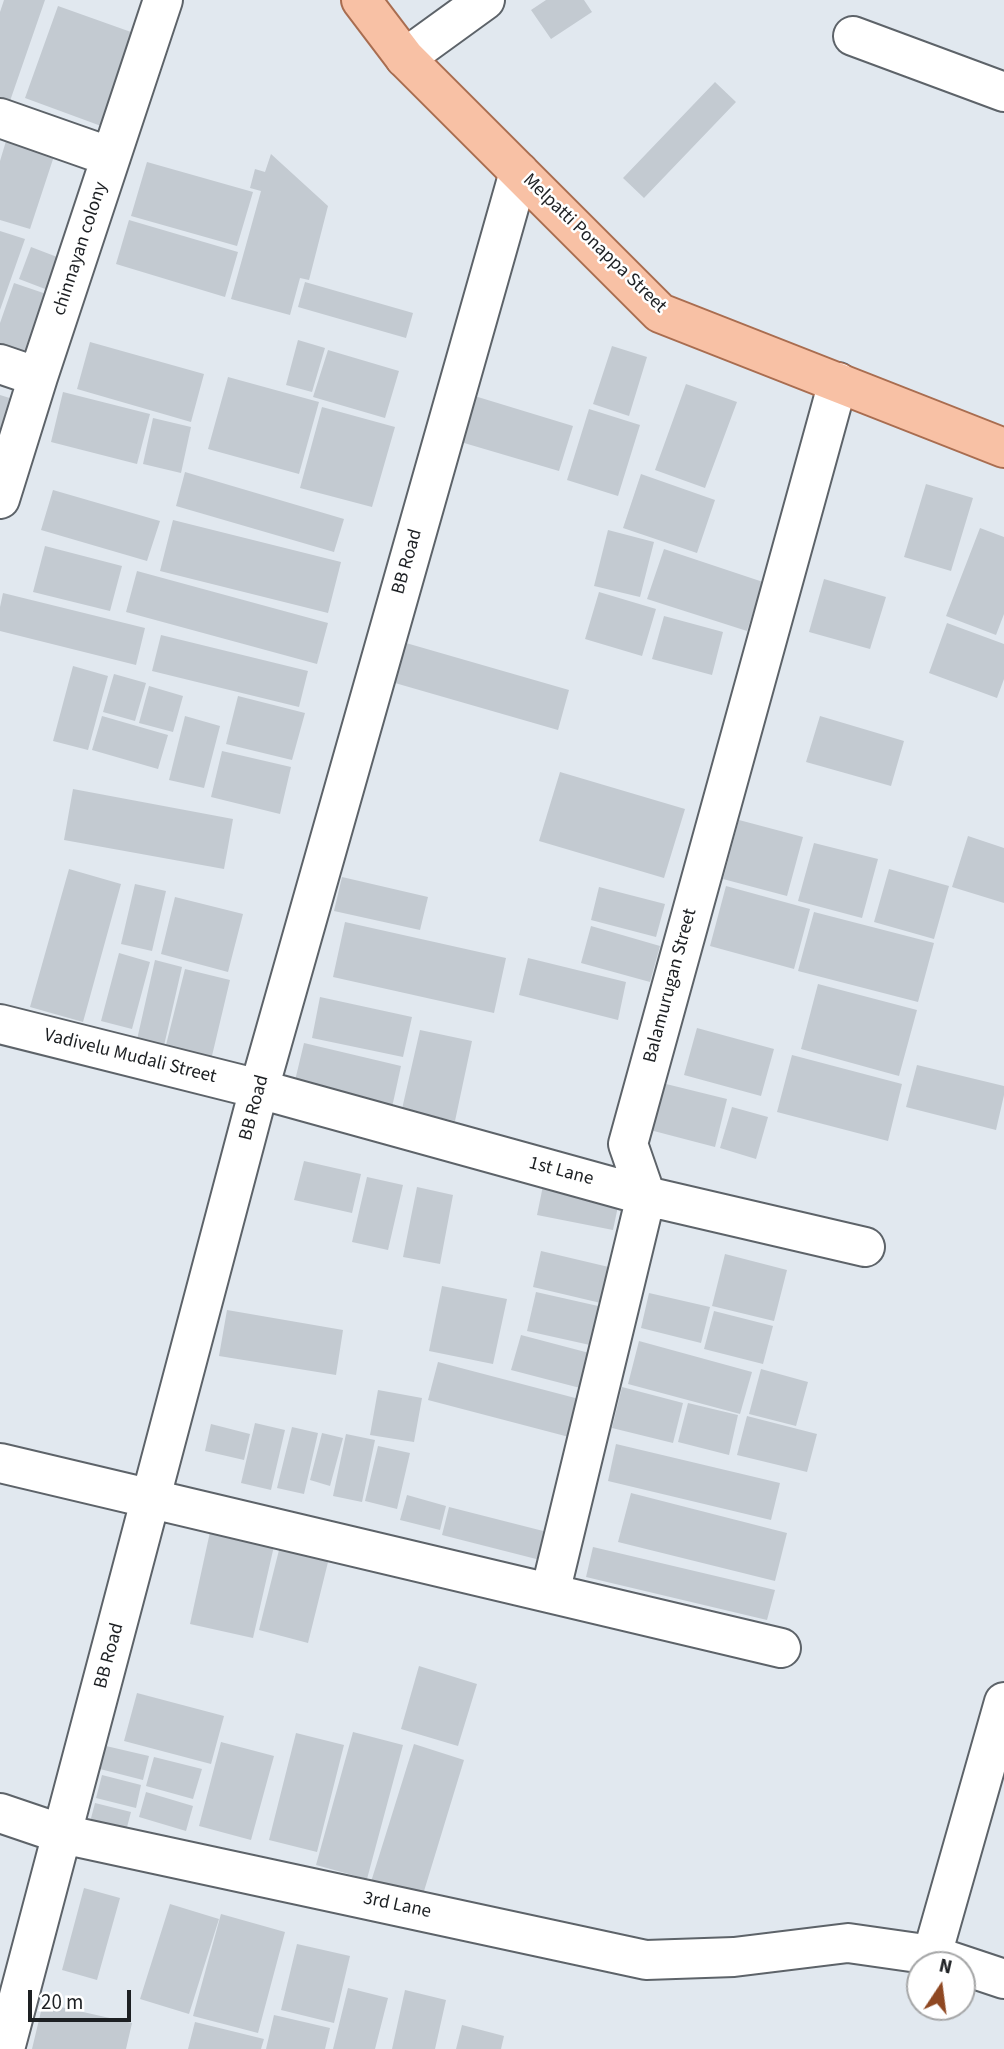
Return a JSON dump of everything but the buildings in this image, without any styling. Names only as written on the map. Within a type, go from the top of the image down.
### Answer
[{"type":"main road","name":"Melpatti Ponappa Street","points":[[364,1],[405,58],[660,313],[1004,448]]},
{"type":"street","name":"chinnayan colony","points":[[0,499],[163,0]]},
{"type":"street","points":[[405,58],[485,0]]},
{"type":"street","points":[[853,36],[1004,92]]},
{"type":"street","points":[[0,118],[111,157]]},
{"type":"street","name":"BB Road","points":[[5,2049],[260,1089],[519,172]]},
{"type":"street","points":[[0,364],[38,377]]},
{"type":"street","name":"Balamurugan Street","points":[[646,1196],[628,1144],[838,382]]},
{"type":"street","name":"Vadivelu Mudali Street","points":[[0,1024],[260,1089]]},
{"type":"street","name":"1st Lane","points":[[260,1089],[646,1196],[865,1247]]},
{"type":"street","points":[[550,1593],[646,1196]]},
{"type":"street","points":[[0,1463],[781,1648]]},
{"type":"street","points":[[934,1951],[994,1774],[1004,1702]]},
{"type":"street","name":"3rd Lane","points":[[0,1813],[62,1834],[646,1960],[734,1957],[848,1943],[906,1951]]},
{"type":"street","name":"3rd Lane","points":[[976,1970],[1004,1979]]}]
